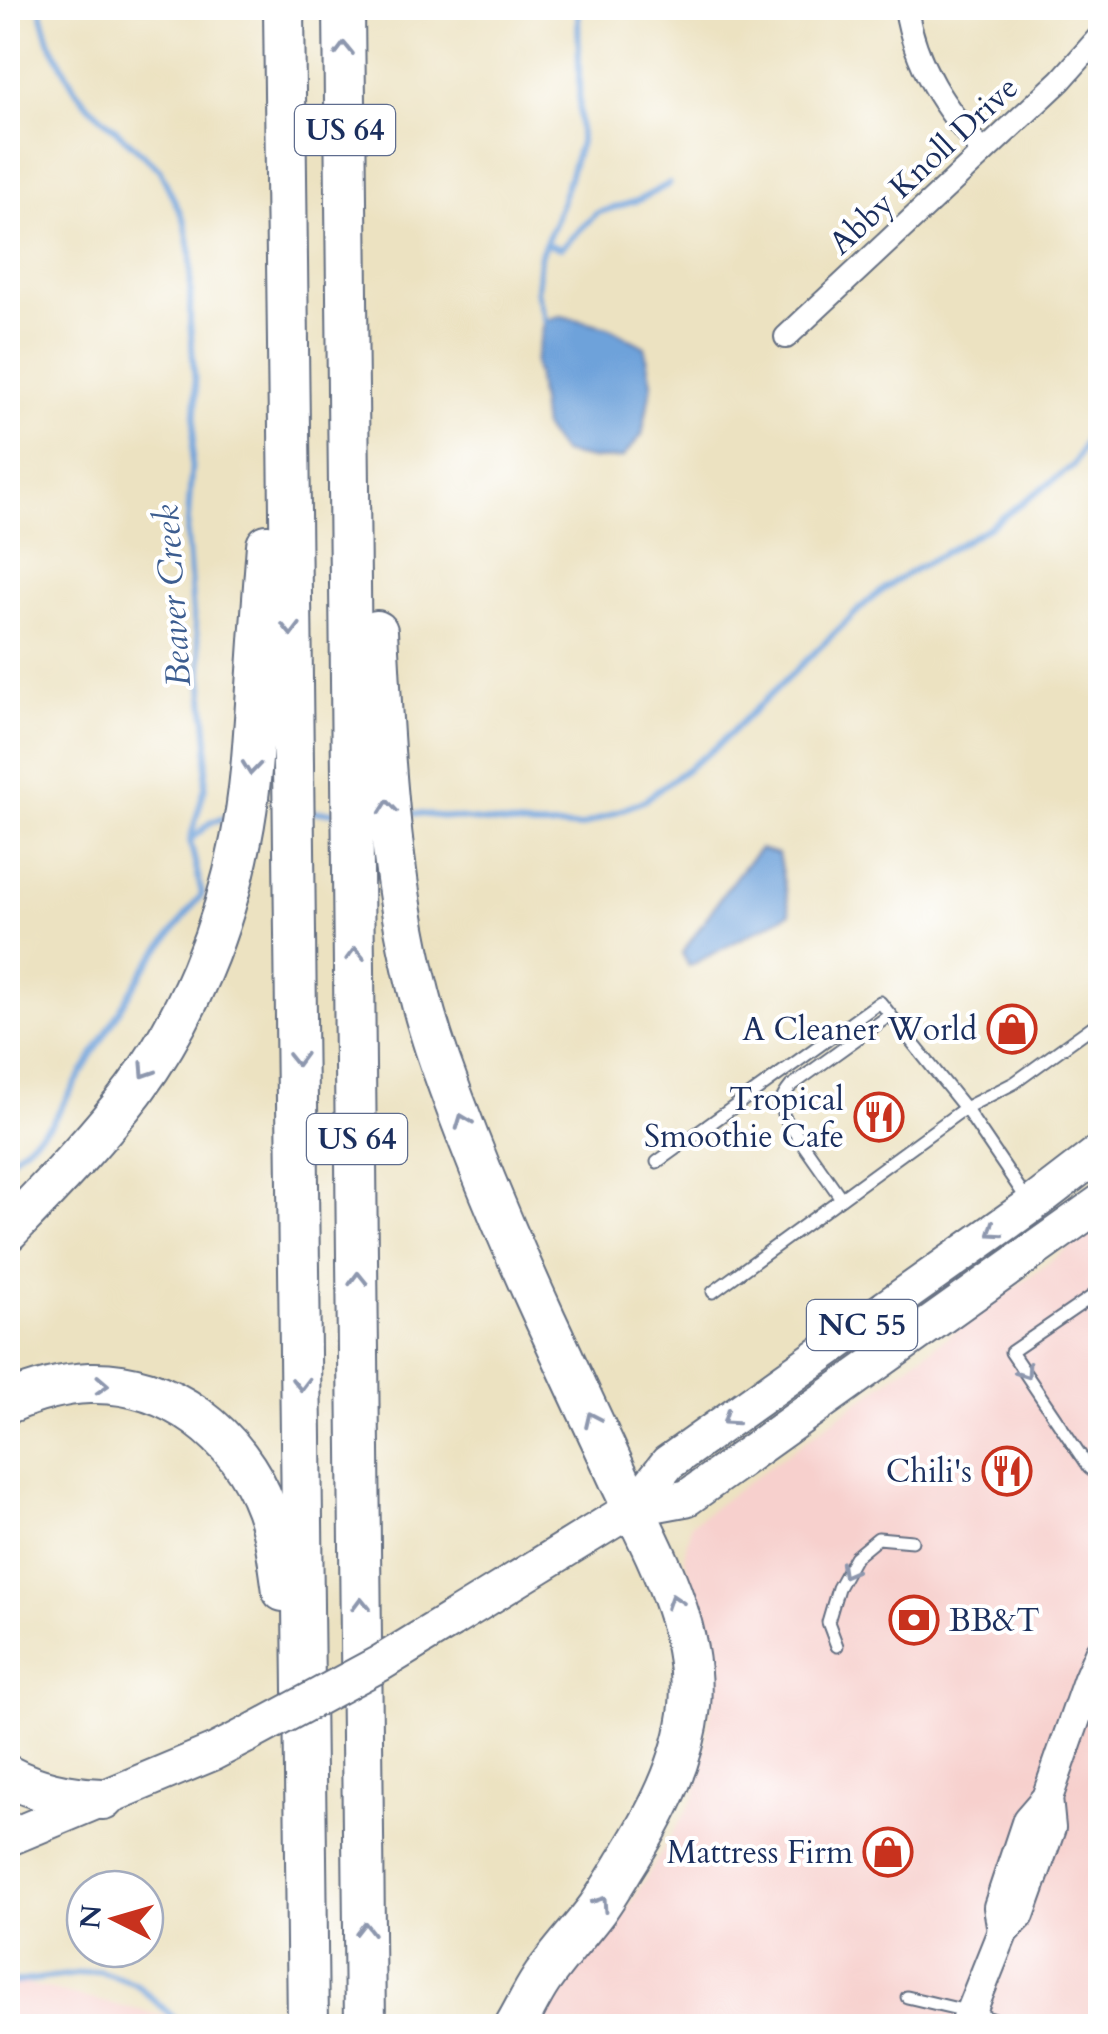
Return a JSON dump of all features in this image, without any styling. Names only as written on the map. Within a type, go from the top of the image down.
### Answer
[{"type":"highway","name":"US 64","points":[[284,8],[308,2026]]},
{"type":"highway","name":"US 64","points":[[344,8],[365,2026]]},
{"type":"highway","points":[[8,1232],[136,1087],[171,1032],[224,913],[242,839],[252,765],[286,252]]},
{"type":"highway","points":[[346,252],[372,549],[385,779],[396,883],[413,975],[440,1060],[490,1191],[541,1309],[662,1564],[688,1661],[690,1704],[682,1750],[667,1792],[599,1907],[541,1980],[515,2026]]},
{"type":"highway","points":[[8,1403],[64,1385],[133,1387],[174,1401],[221,1436],[245,1466],[266,1506],[278,1548],[304,1742]]},
{"type":"highway","points":[[8,1776],[41,1791],[103,1800]]},
{"type":"main road","name":"NC 55","points":[[8,1838],[214,1752],[379,1664],[633,1508],[668,1463],[1100,1152]]},
{"type":"main road","name":"NC 55","points":[[633,1508],[687,1498],[1100,1204]]},
{"type":"street","points":[[906,8],[924,70],[946,108],[984,152]]},
{"type":"street","name":"Abby Knoll Drive","points":[[786,337],[1061,80],[1100,36]]},
{"type":"street","points":[[968,2019],[1003,1930],[999,1908],[1028,1820],[1047,1798],[1100,1653]]},
{"type":"lane","points":[[658,1162],[880,1002],[965,1108],[1031,1205]]},
{"type":"lane","points":[[840,1198],[784,1117],[782,1096],[890,1015]]},
{"type":"lane","points":[[713,1292],[965,1108],[1014,1083],[1100,1021]]},
{"type":"lane","points":[[1100,1291],[1011,1352],[1100,1477]]},
{"type":"lane","points":[[836,1646],[828,1622],[838,1588],[855,1557],[878,1538],[912,1541]]},
{"type":"lane","points":[[907,1997],[968,2019],[1013,2026]]},
{"type":"shaded area","points":[[1100,1225],[1100,2026],[534,2026],[549,2000],[625,1912],[696,1795],[712,1703],[706,1633],[684,1556],[691,1524]]},
{"type":"shaded area","points":[[8,1980],[208,2026],[8,2026]]},
{"type":"water","points":[[561,316],[608,327],[645,347],[652,383],[642,435],[622,458],[592,459],[562,453],[543,427],[535,362],[545,320]]},
{"type":"water","points":[[760,849],[778,854],[790,913],[689,966],[682,953]]},
{"type":"waterway","name":"Beaver Creek","points":[[8,1161],[51,1124],[144,970],[202,894],[190,840],[205,787],[208,742],[187,535],[196,397],[190,321],[191,254],[185,222],[159,169],[75,89],[49,41],[40,8]]},
{"type":"waterway","points":[[545,320],[537,292],[540,256],[580,142],[578,8]]},
{"type":"waterway","points":[[545,244],[561,248],[597,213],[639,200],[669,184]]},
{"type":"waterway","points":[[402,812],[533,827],[580,827],[645,800],[715,748],[867,602],[895,581],[989,527],[1073,466],[1100,413]]},
{"type":"waterway","points":[[307,812],[340,812]]},
{"type":"waterway","points":[[190,840],[213,821],[230,817]]},
{"type":"waterway","name":"Beaver Creek","points":[[8,1983],[99,1971],[136,1984],[183,2026]]},
{"type":"place","name":"A Cleaner World","points":[[1012,1029]]},
{"type":"place","name":"Tropical Smoothie Cafe","points":[[879,1117]]},
{"type":"place","name":"Chili's","points":[[1007,1471]]},
{"type":"place","name":"BB&T","points":[[914,1620]]},
{"type":"place","name":"Mattress Firm","points":[[888,1852]]}]
